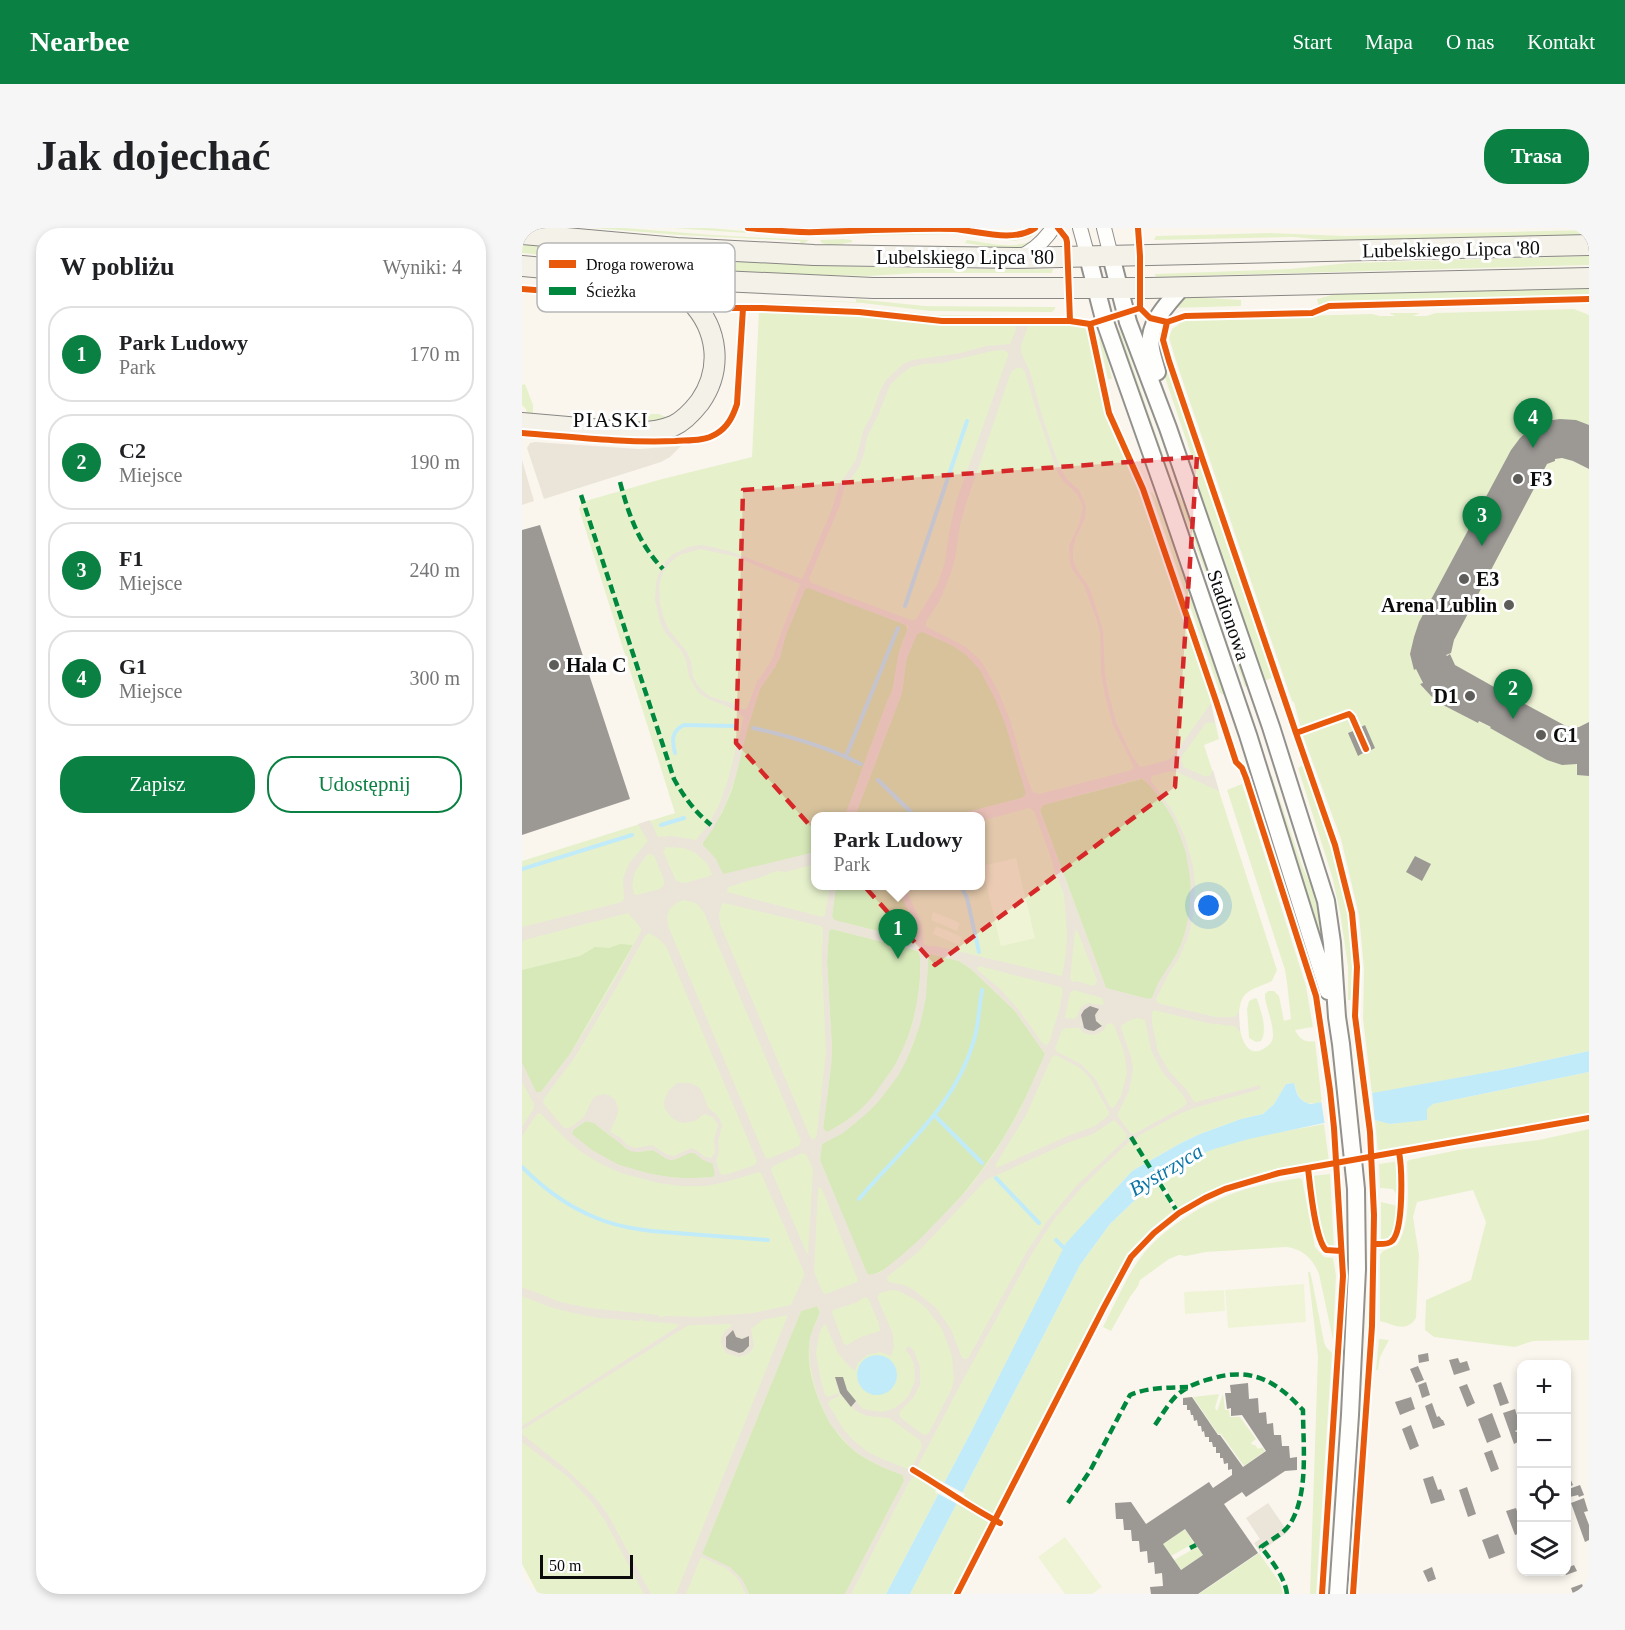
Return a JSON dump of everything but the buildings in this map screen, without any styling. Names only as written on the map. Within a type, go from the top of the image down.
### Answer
[{"type":"main road","name":"Lubelskiego Lipca '80","points":[[522,234],[622,243]]},
{"type":"main road","name":"Lubelskiego Lipca '80","points":[[735,251],[814,255],[1017,258],[1589,245]]},
{"type":"main road","name":"Lubelskiego Lipca '80","points":[[522,266],[537,267]]},
{"type":"main road","name":"Lubelskiego Lipca '80","points":[[735,282],[873,288],[1096,288],[1589,278]]},
{"type":"main road","points":[[522,423],[626,432],[644,432],[674,425],[698,405],[706,393],[714,370],[715,347],[712,333],[699,312]]},
{"type":"street","points":[[1017,258],[1043,242],[1053,228]]},
{"type":"street","name":"Stadionowa","points":[[1080,228],[1104,319],[1248,735],[1337,1017]]},
{"type":"street","name":"Stadionowa","points":[[1104,228],[1128,322],[1168,429],[1270,727],[1326,901],[1356,1189],[1357,1281],[1338,1594]]},
{"type":"street","name":"Stadionowa","points":[[1168,429],[1150,339],[1156,320],[1182,287]]},
{"type":"highlighted area","points":[[1197,457],[1175,787],[935,965],[736,743],[743,490]]},
{"type":"green space","points":[[593,228],[809,240],[801,244],[800,241]]},
{"type":"green space","points":[[673,228],[710,228],[776,235]]},
{"type":"green space","points":[[1040,228],[1031,237],[1015,241],[955,234],[851,236],[845,234],[940,231],[1010,239],[1027,236]]},
{"type":"green space","points":[[1589,230],[1589,235],[1382,241],[1335,241],[1293,237],[1154,240],[1156,236],[1270,233],[1346,236]]},
{"type":"green space","points":[[1037,238],[1029,244],[1012,248],[965,243],[967,240],[1012,245]]},
{"type":"green space","points":[[820,240],[852,240],[852,242],[831,246]]},
{"type":"green space","points":[[522,244],[537,245],[537,254],[522,253]]},
{"type":"green space","points":[[1589,256],[1589,265],[1156,277],[1155,274],[1289,269],[1349,263]]},
{"type":"green space","points":[[735,260],[920,268],[1053,269],[1052,273],[917,273],[869,276],[735,271]]},
{"type":"green space","points":[[1589,286],[1589,296],[1328,302],[1320,307],[1317,299],[1339,293]]},
{"type":"green space","points":[[522,292],[537,293],[537,295],[522,294]]},
{"type":"green space","points":[[758,298],[856,302],[856,299],[925,306],[1055,307],[1055,309],[1052,312],[930,311],[862,303]]},
{"type":"green space","points":[[1186,298],[1241,300],[1241,306],[1171,308]]},
{"type":"green space","points":[[1589,302],[1589,304],[1328,310],[1329,309]]},
{"type":"green space","points":[[767,303],[859,307],[935,315],[1010,316],[1010,318],[925,317],[867,310],[777,306],[767,305]]},
{"type":"green space","points":[[1574,309],[1589,315],[1589,1051],[1372,1094],[1363,1019],[1364,969],[1359,915],[1341,839],[1302,733],[1294,702],[1169,338],[1172,329],[1185,319],[1372,314],[1395,316],[1389,313],[1420,313],[1413,316],[1426,316],[1436,313]]},
{"type":"green space","points":[[759,310],[874,316],[942,324],[1074,323],[1087,329],[1107,414],[1140,490],[1213,699],[1210,700],[1219,739],[1204,745],[1277,970],[1272,981],[1247,993],[1241,1003],[1239,1024],[1241,1034],[1250,1049],[1257,1051],[1267,1046],[1272,1040],[1272,1027],[1265,999],[1268,991],[1274,991],[1279,996],[1284,1021],[1291,1019],[1285,970],[1227,790],[1242,784],[1306,986],[1313,1027],[1295,1030],[1303,1040],[1315,1041],[1322,1103],[1302,1101],[1294,1083],[1286,1084],[1274,1104],[1263,1114],[1241,1119],[1200,1134],[1132,1171],[1066,1244],[886,1594],[538,1594],[522,1564],[522,861],[675,813],[579,509],[582,502],[752,457]]},
{"type":"green space","points":[[1161,325],[1162,346],[1275,677],[1261,682],[1207,522],[1194,463],[1156,351]]},
{"type":"green space","points":[[1120,330],[1173,484],[1193,523],[1248,686],[1245,687],[1191,531],[1170,485],[1116,331]]},
{"type":"green space","points":[[1100,336],[1102,336],[1112,379],[1108,379]]},
{"type":"green space","points":[[525,384],[533,405],[533,415],[640,421],[641,414],[659,414],[666,417],[642,424],[641,427],[584,426],[528,418],[526,409],[522,405],[522,385]]},
{"type":"green space","name":"Arena Lublin","points":[[1589,425],[1589,776],[1577,775],[1576,764],[1547,757],[1444,703],[1422,682],[1415,668],[1419,622],[1511,450],[1531,428]]},
{"type":"green space","points":[[1152,492],[1160,505],[1226,694],[1224,695],[1220,693]]},
{"type":"green space","points":[[808,587],[906,625],[907,632],[900,650],[893,686],[846,812],[811,812],[811,853],[724,875],[710,852],[703,846],[703,842],[722,813],[732,790],[760,689],[780,657],[786,634],[805,589]]},
{"type":"green space","points":[[922,632],[956,648],[974,662],[982,673],[1003,716],[1025,788],[1026,794],[1022,798],[968,812],[857,812],[902,693],[906,661],[917,634]]},
{"type":"green space","points":[[1303,765],[1327,829],[1350,919],[1355,983],[1353,1017],[1351,1000],[1348,1000],[1348,967],[1340,912],[1332,876],[1298,768]]},
{"type":"green space","points":[[1272,776],[1302,866],[1312,887],[1325,950],[1322,950],[1268,777]]},
{"type":"green space","points":[[1142,779],[1161,800],[1179,831],[1185,847],[1191,883],[1191,901],[1184,936],[1152,998],[1148,999],[1106,988],[1040,810],[1043,805]]},
{"type":"green space","points":[[1255,782],[1312,963],[1320,1002],[1251,783]]},
{"type":"green space","points":[[1016,858],[1035,938],[1001,946],[985,879],[985,865]]},
{"type":"green space","points":[[835,890],[898,890],[910,914],[916,933],[909,939],[834,920],[832,916]]},
{"type":"green space","points":[[933,912],[960,923],[957,931],[931,920]]},
{"type":"green space","points":[[936,926],[962,937],[959,945],[933,934]]},
{"type":"green space","points":[[832,929],[918,951],[921,969],[913,1022],[901,1055],[872,1099],[859,1111],[828,1132],[823,1128],[832,1048],[827,962],[829,931]]},
{"type":"green space","points":[[620,944],[633,945],[570,1054],[541,1092],[536,1092],[522,1063],[522,970],[580,956],[595,947],[609,948]]},
{"type":"green space","points":[[931,954],[959,961],[971,969],[1015,1011],[1045,1054],[1006,1134],[972,1182],[933,1227],[911,1248],[886,1268],[869,1275],[820,1160],[822,1144],[845,1131],[880,1099],[904,1063],[920,1024],[928,958]]},
{"type":"green space","points":[[1255,998],[1264,1026],[1261,1041],[1256,1042],[1249,1038],[1247,1009],[1249,1001]]},
{"type":"green space","points":[[1589,1072],[1589,1113],[1460,1139],[1378,1152],[1375,1120],[1391,1124],[1427,1119],[1427,1109],[1433,1104]]},
{"type":"green space","points":[[586,1121],[594,1123],[625,1148],[637,1152],[653,1150],[670,1160],[690,1152],[694,1153],[713,1164],[715,1175],[695,1178],[676,1177],[638,1171],[619,1165],[602,1157],[572,1134],[573,1130]]},
{"type":"green space","points":[[1324,1124],[1329,1161],[1290,1168],[1232,1184],[1195,1199],[1178,1209],[1161,1179],[1192,1158],[1223,1145],[1257,1136]]},
{"type":"green space","points":[[1589,1129],[1589,1340],[1533,1341],[1515,1347],[1434,1337],[1425,1330],[1426,1300],[1471,1280],[1486,1222],[1473,1190],[1417,1202],[1413,1217],[1419,1255],[1416,1318],[1404,1327],[1380,1321],[1380,1255],[1383,1251],[1397,1245],[1405,1227],[1408,1205],[1407,1162],[1409,1160],[1458,1150],[1539,1140]]},
{"type":"green space","points":[[1399,1161],[1399,1198],[1393,1189],[1380,1188],[1379,1164]]},
{"type":"green space","points":[[1330,1174],[1334,1248],[1326,1247],[1323,1242],[1311,1176]]},
{"type":"green space","points":[[1302,1179],[1315,1247],[1324,1257],[1333,1258],[1336,1275],[1333,1340],[1317,1269],[1302,1252],[1286,1247],[1206,1252],[1179,1255],[1169,1259],[1140,1280],[1111,1331],[1103,1327],[1136,1264],[1150,1246],[1173,1226],[1199,1209],[1240,1191]]},
{"type":"green space","points":[[1155,1181],[1175,1212],[1141,1242],[1124,1263],[953,1594],[910,1594],[1080,1265],[1110,1224]]},
{"type":"green space","points":[[1381,1202],[1398,1206],[1393,1237],[1381,1242]]},
{"type":"green space","points":[[1308,1272],[1312,1280],[1324,1342],[1332,1353],[1316,1594],[1310,1594],[1318,1356]]},
{"type":"green space","points":[[1304,1284],[1306,1322],[1228,1328],[1225,1290]]},
{"type":"green space","points":[[1224,1290],[1225,1311],[1185,1314],[1184,1292]]},
{"type":"green space","points":[[817,1306],[820,1312],[810,1338],[809,1360],[819,1401],[833,1427],[850,1447],[868,1460],[903,1475],[904,1481],[845,1594],[749,1594],[746,1586],[736,1574],[702,1554],[801,1311]]},
{"type":"green space","points":[[1379,1339],[1389,1340],[1380,1357],[1378,1370],[1376,1370]]},
{"type":"green space","points":[[1219,1394],[1215,1408],[1217,1411],[1223,1394],[1225,1410],[1229,1410],[1230,1417],[1240,1417],[1256,1439],[1251,1443],[1258,1449],[1262,1447],[1265,1451],[1244,1466],[1221,1434],[1218,1434],[1193,1397]]},
{"type":"green space","points":[[1185,1529],[1194,1543],[1171,1556],[1163,1544]]},
{"type":"green space","points":[[1065,1537],[1102,1587],[1092,1594],[1065,1594],[1038,1557]]},
{"type":"green space","points":[[1197,1547],[1203,1555],[1181,1570],[1174,1560]]},
{"type":"green space","points":[[1259,1553],[1280,1583],[1283,1594],[1199,1594]]},
{"type":"shaded area","points":[[1032,323],[1027,329],[1021,352],[1030,372],[1059,466],[1067,479],[1079,490],[1086,506],[1085,518],[1073,548],[1073,559],[1076,568],[1090,589],[1103,630],[1105,673],[1116,722],[1139,766],[1168,760],[1173,756],[1211,703],[1215,724],[1206,723],[1182,756],[1181,761],[1184,767],[1204,776],[1210,776],[1213,770],[1219,791],[1177,772],[1171,771],[1151,778],[1172,810],[1185,837],[1193,866],[1195,885],[1193,916],[1188,937],[1156,999],[1157,1003],[1215,1017],[1233,1017],[1239,1011],[1240,1032],[1235,1026],[1207,1023],[1154,1010],[1152,1023],[1158,1052],[1169,1071],[1186,1089],[1194,1102],[1260,1085],[1261,1089],[1194,1108],[1130,1141],[1081,1188],[1053,1221],[1031,1255],[963,1380],[851,1594],[845,1594],[904,1478],[860,1455],[830,1424],[817,1395],[810,1365],[810,1337],[820,1312],[818,1306],[801,1311],[702,1554],[730,1567],[742,1579],[749,1594],[746,1594],[738,1579],[726,1568],[701,1557],[686,1594],[676,1594],[788,1315],[762,1320],[751,1329],[754,1345],[752,1350],[739,1357],[726,1353],[721,1343],[722,1336],[732,1326],[731,1324],[687,1326],[522,1430],[522,1426],[679,1326],[644,1321],[642,1318],[639,1321],[599,1318],[573,1313],[524,1297],[522,1287],[560,1302],[589,1308],[658,1315],[661,1318],[664,1316],[699,1317],[753,1313],[791,1305],[804,1272],[759,1172],[705,1186],[658,1183],[621,1173],[584,1154],[540,1113],[536,1115],[522,1136],[522,1127],[534,1108],[534,1104],[522,1082],[522,1063],[536,1092],[541,1092],[585,1030],[617,976],[641,928],[628,913],[524,940],[522,943],[522,927],[622,902],[624,899],[623,879],[629,863],[648,841],[638,824],[650,820],[658,837],[672,836],[696,840],[709,824],[720,803],[744,717],[698,692],[689,677],[682,652],[665,632],[660,622],[655,600],[656,583],[666,561],[672,555],[688,547],[709,546],[732,552],[802,579],[832,509],[839,485],[856,460],[863,431],[886,380],[903,364],[913,360],[961,353],[985,346],[1010,344],[1016,330],[1015,325],[1012,324]],"holes":[[[1004,350],[1008,353],[956,502],[945,562],[938,583],[918,616],[915,620],[911,620],[812,583],[809,579],[840,505],[844,489],[859,467],[867,437],[890,385],[911,367],[942,363],[992,351]],[[1016,368],[1022,368],[1057,471],[1063,481],[1077,494],[1083,507],[1079,524],[1069,546],[1070,563],[1084,586],[1097,621],[1100,632],[1101,673],[1105,696],[1113,725],[1134,767],[1132,770],[1039,794],[1033,792],[1010,720],[986,669],[966,647],[926,626],[950,576],[960,525],[1011,372]],[[700,549],[734,556],[800,584],[772,660],[757,682],[747,708],[742,709],[729,702],[711,697],[698,686],[693,677],[687,652],[669,630],[660,604],[659,585],[664,570],[679,555]],[[808,588],[908,627],[898,656],[892,692],[846,812],[857,812],[902,693],[906,661],[917,634],[922,632],[951,645],[965,654],[980,670],[1006,726],[1026,794],[1022,798],[968,812],[985,812],[985,820],[1029,808],[1034,811],[1064,894],[1067,933],[1062,976],[936,946],[927,946],[924,944],[922,926],[906,890],[898,890],[914,927],[915,933],[909,939],[834,920],[832,916],[835,890],[829,890],[825,915],[822,917],[727,892],[728,887],[770,873],[785,872],[811,865],[811,853],[723,874],[716,859],[702,844],[713,829],[726,803],[736,776],[760,689],[780,657],[786,634],[805,589]],[[1144,779],[1165,805],[1175,822],[1186,853],[1191,884],[1189,916],[1178,952],[1158,983],[1152,998],[1148,999],[1106,988],[1040,811],[1043,805]],[[666,847],[684,848],[694,852],[707,863],[712,874],[710,876],[685,883],[676,881],[663,851]],[[648,854],[654,855],[664,885],[660,889],[634,894],[632,885],[635,872]],[[684,900],[696,903],[704,912],[801,1141],[799,1146],[768,1159],[765,1157],[668,926],[667,916],[676,903]],[[724,903],[823,928],[822,963],[826,1052],[815,1139],[810,1137],[720,924],[719,914]],[[832,929],[918,951],[920,956],[920,984],[913,1023],[895,1065],[860,1110],[827,1132],[823,1128],[832,1048],[827,962],[829,931]],[[1077,930],[1097,980],[1093,986],[1073,982],[1070,979],[1075,931]],[[649,933],[666,946],[757,1161],[755,1165],[728,1174],[720,1173],[716,1161],[722,1126],[716,1114],[708,1108],[700,1088],[690,1083],[677,1083],[668,1091],[664,1102],[665,1109],[672,1118],[684,1123],[695,1121],[704,1114],[713,1117],[718,1125],[714,1140],[715,1153],[711,1158],[691,1148],[674,1156],[652,1145],[635,1148],[627,1145],[621,1138],[610,1132],[618,1108],[615,1100],[609,1095],[596,1096],[584,1117],[571,1127],[564,1128],[543,1101],[575,1057],[645,936]],[[931,954],[959,961],[971,969],[1015,1011],[1045,1054],[1019,1112],[994,1154],[970,1187],[902,1255],[881,1272],[869,1275],[820,1160],[822,1144],[843,1133],[879,1101],[898,1076],[920,1025],[926,998],[928,958]],[[979,966],[1061,987],[1063,990],[1060,1007],[1047,1045],[1043,1044],[1019,1010],[977,969]],[[1074,990],[1102,998],[1104,1003],[1102,1005],[1088,1003],[1081,1007],[1076,1018],[1066,1018],[1070,993]],[[1090,1006],[1099,1009],[1095,1015],[1096,1021],[1102,1024],[1100,1028],[1094,1031],[1088,1030],[1083,1026],[1081,1015]],[[1137,1018],[1145,1020],[1151,1050],[1158,1064],[1187,1102],[1183,1107],[1134,1134],[1130,1133],[1117,1115],[1129,1091],[1133,1069],[1121,1028],[1130,1020]],[[1107,1024],[1114,1025],[1124,1052],[1127,1073],[1121,1096],[1113,1108],[1110,1107],[1091,1074],[1081,1064],[1057,1052],[1055,1048],[1062,1030],[1066,1028],[1079,1028],[1084,1033],[1093,1035],[1103,1031]],[[1056,1055],[1080,1068],[1090,1078],[1109,1115],[1095,1126],[996,1168],[996,1164],[1026,1115],[1052,1057]],[[1114,1120],[1127,1134],[1126,1139],[1077,1185],[1048,1220],[1026,1253],[966,1359],[962,1358],[951,1329],[936,1308],[914,1290],[904,1285],[888,1282],[887,1277],[918,1252],[986,1180],[1067,1143],[1093,1134]],[[586,1121],[594,1123],[630,1151],[653,1150],[670,1160],[694,1153],[713,1164],[715,1175],[713,1177],[676,1178],[651,1174],[619,1165],[592,1150],[572,1134],[573,1130]],[[802,1153],[807,1155],[813,1170],[807,1254],[771,1170],[773,1166]],[[819,1187],[822,1189],[858,1280],[826,1294],[823,1293],[814,1272]],[[891,1290],[899,1291],[926,1308],[942,1329],[952,1356],[954,1379],[952,1388],[929,1433],[922,1434],[899,1415],[920,1385],[920,1367],[914,1351],[909,1346],[905,1350],[914,1364],[915,1381],[909,1395],[893,1409],[882,1412],[863,1409],[848,1392],[843,1377],[835,1377],[842,1397],[856,1411],[867,1416],[889,1418],[921,1441],[922,1447],[913,1465],[908,1469],[868,1452],[844,1430],[828,1404],[830,1400],[839,1396],[838,1393],[829,1397],[825,1395],[816,1353],[819,1334],[824,1324],[838,1353],[855,1371],[858,1363],[867,1355],[880,1352],[891,1356],[894,1347],[893,1334],[877,1297],[880,1293]],[[864,1297],[868,1298],[880,1331],[861,1337],[847,1345],[844,1344],[832,1314],[833,1310],[858,1302]],[[733,1331],[736,1337],[742,1339],[748,1336],[750,1344],[745,1351],[739,1353],[729,1349],[726,1337]]]},
{"type":"shaded area","points":[[530,443],[639,449],[681,446],[661,462],[544,499],[527,448]]},
{"type":"shaded area","points":[[522,460],[534,501],[522,505]]},
{"type":"shaded area","points":[[522,1434],[565,1468],[593,1495],[607,1513],[651,1594],[644,1594],[604,1519],[590,1500],[567,1476],[522,1442]]},
{"type":"shaded area","points":[[1268,1503],[1288,1532],[1260,1552],[1254,1543],[1260,1539],[1246,1518]]},
{"type":"water","name":"Bystrzyca","points":[[1589,1051],[1589,1072],[1433,1104],[1427,1109],[1427,1120],[1390,1124],[1375,1120],[1324,1123],[1249,1139],[1192,1158],[1155,1181],[1110,1224],[1080,1265],[910,1594],[886,1594],[1066,1243],[1132,1171],[1200,1134],[1241,1119],[1263,1114],[1274,1104],[1286,1084],[1294,1083],[1301,1099],[1311,1104],[1506,1069]]},
{"type":"water","points":[[877,1355],[885,1356],[891,1361],[896,1367],[896,1383],[891,1389],[885,1394],[877,1395],[869,1394],[863,1389],[858,1383],[857,1375],[858,1367],[863,1361],[869,1356]]},
{"type":"pier","points":[[1372,1091],[1375,1123],[1325,1126],[1321,1100]]},
{"type":"pier","points":[[941,1481],[965,1494],[959,1505],[935,1492]]},
{"type":"waterway","points":[[905,606],[967,421]]},
{"type":"waterway","points":[[846,756],[898,628]]},
{"type":"waterway","points":[[675,753],[673,744],[675,733],[684,725],[735,726]]},
{"type":"waterway","points":[[753,728],[808,743],[861,764]]},
{"type":"waterway","points":[[878,780],[911,812]]},
{"type":"waterway","points":[[661,825],[684,818]]},
{"type":"waterway","points":[[522,869],[632,835]]},
{"type":"waterway","points":[[963,890],[967,898],[979,952]]},
{"type":"waterway","points":[[859,1199],[926,1125],[954,1086],[974,1040],[982,990]]},
{"type":"waterway","points":[[935,1116],[982,1163]]},
{"type":"waterway","points":[[522,1167],[546,1189],[565,1202],[584,1213],[617,1225],[653,1231],[768,1240]]},
{"type":"waterway","points":[[996,1178],[1039,1223]]},
{"type":"waterway","points":[[1056,1240],[1066,1250]]},
{"type":"marked path","points":[[620,482],[636,529],[647,550],[663,569]]},
{"type":"marked path","points":[[581,495],[674,779],[690,804],[711,825]]},
{"type":"marked path","points":[[1131,1137],[1180,1216]]},
{"type":"marked path","points":[[1155,1425],[1177,1395],[1188,1387],[1206,1380],[1237,1374],[1249,1375],[1271,1383],[1303,1410],[1304,1469],[1296,1512],[1284,1531],[1261,1547],[1281,1575],[1287,1594]]},
{"type":"marked path","points":[[1068,1503],[1090,1471],[1130,1395],[1151,1389],[1188,1387]]},
{"type":"marked path","points":[[1190,1548],[1196,1545]]},
{"type":"cycle path","points":[[748,228],[808,232],[954,229],[996,235],[1017,235],[1035,228]]},
{"type":"cycle path","points":[[1058,228],[1067,242],[1070,321],[1090,324],[1140,308],[1150,318],[1167,322]]},
{"type":"cycle path","points":[[1138,228],[1140,308]]},
{"type":"cycle path","points":[[522,289],[537,290]]},
{"type":"cycle path","points":[[1366,749],[1349,714],[1296,733],[1169,361],[1163,340],[1167,322],[1185,316],[1312,313],[1329,306],[1589,299]]},
{"type":"cycle path","points":[[735,308],[859,312],[942,321],[1070,321]]},
{"type":"cycle path","points":[[522,433],[637,441],[697,440],[716,434],[730,421],[737,404],[743,308]]},
{"type":"cycle path","points":[[1090,324],[1109,413],[1143,489],[1236,762],[1242,768],[1246,778],[1316,996],[1334,1128],[1343,1276],[1322,1594]]},
{"type":"cycle path","points":[[1296,733],[1335,845],[1352,913],[1357,967],[1355,1016],[1370,1132],[1374,1215],[1372,1326],[1353,1594]]},
{"type":"cycle path","points":[[957,1594],[1131,1257],[1154,1233],[1179,1213],[1225,1189],[1279,1173],[1589,1118]]},
{"type":"cycle path","points":[[1374,1244],[1392,1241],[1399,1225],[1401,1198],[1399,1152]]},
{"type":"cycle path","points":[[1308,1168],[1314,1212],[1322,1244],[1326,1250],[1341,1251]]},
{"type":"cycle path","points":[[913,1470],[1000,1523]]},
{"type":"place","name":"G1","points":[[1533,448]]},
{"type":"place","name":"F3","points":[[1518,479]]},
{"type":"place","name":"F1","points":[[1482,546]]},
{"type":"place","name":"E3","points":[[1464,579]]},
{"type":"place","name":"Arena Lublin","points":[[1509,605]]},
{"type":"place","name":"Hala C","points":[[554,665]]},
{"type":"place","name":"D1","points":[[1470,696]]},
{"type":"place","name":"C2","points":[[1513,719]]},
{"type":"place","name":"C1","points":[[1541,735]]},
{"type":"place","name":"Park Ludowy","points":[[898,959]]},
{"type":"district","name":"PIASKI","points":[[611,420]]}]
